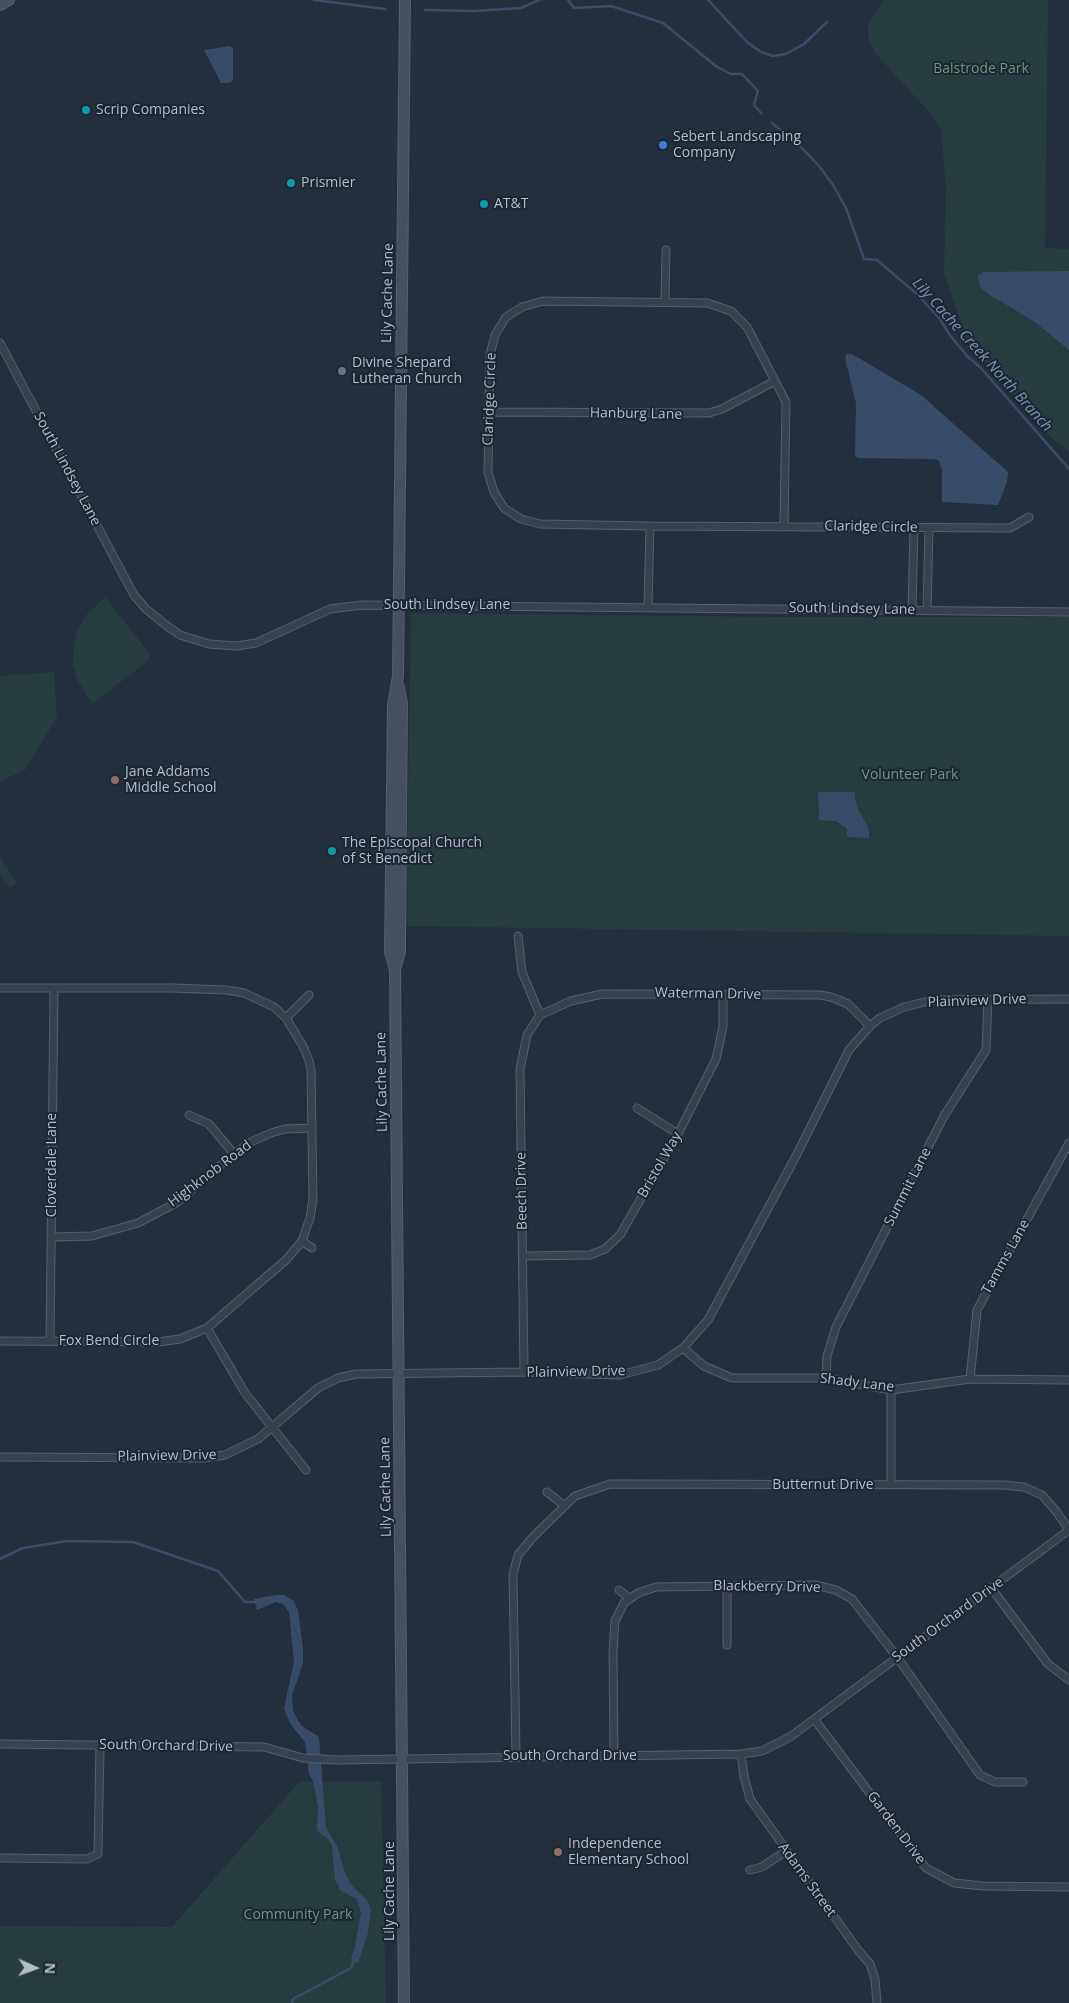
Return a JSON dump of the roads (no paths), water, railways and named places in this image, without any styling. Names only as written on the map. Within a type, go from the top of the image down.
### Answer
[{"type":"street","points":[[0,5],[9,0]]},
{"type":"street","name":"Lily Cache Lane","points":[[404,2003],[395,970],[400,952],[402,703],[398,676],[398,606],[405,0]]},
{"type":"street","points":[[665,302],[666,250]]},
{"type":"street","name":"Claridge Circle","points":[[784,526],[786,402],[747,327],[731,311],[707,303],[543,301],[522,307],[506,317],[495,335],[490,355],[488,472],[494,492],[504,508],[521,519],[540,524],[1010,528],[1030,517]]},
{"type":"street","name":"South Lindsey Lane","points":[[0,344],[125,579],[146,609],[180,635],[194,640],[215,645],[236,646],[256,643],[330,609],[361,605],[648,606],[1069,612]]},
{"type":"street","name":"Hanburg Lane","points":[[489,412],[709,414],[775,382]]},
{"type":"street","points":[[648,606],[650,526]]},
{"type":"street","points":[[912,610],[914,528]]},
{"type":"street","points":[[927,610],[929,528]]},
{"type":"street","points":[[518,936],[522,972],[540,1015]]},
{"type":"street","name":"Fox Bend Circle","points":[[0,988],[173,988],[226,990],[256,998],[274,1007],[286,1018],[304,1048],[309,1061],[313,1206],[302,1241],[286,1260],[207,1328],[180,1339],[158,1342],[0,1341]]},
{"type":"street","name":"Cloverdale Lane","points":[[50,1341],[54,989]]},
{"type":"street","name":"Waterman Drive","points":[[540,1015],[571,1001],[602,994],[820,995],[848,1004],[870,1026]]},
{"type":"street","name":"Bristol Way","points":[[523,1256],[590,1255],[606,1249],[620,1235],[678,1134],[716,1059],[723,1027],[723,995]]},
{"type":"street","points":[[286,1018],[309,996]]},
{"type":"street","name":"Summit Lane","points":[[826,1378],[827,1356],[836,1327],[944,1116],[986,1050],[988,999]]},
{"type":"street","name":"Plainview Drive","points":[[0,1457],[204,1458],[225,1455],[243,1448],[258,1439],[318,1388],[338,1378],[356,1374],[524,1372],[620,1374],[658,1365],[683,1348],[708,1320],[795,1158],[849,1050],[870,1026],[888,1014],[911,1005],[933,1000],[1069,999]]},
{"type":"street","name":"Beech Drive","points":[[524,1372],[520,1068],[527,1035],[540,1015]]},
{"type":"street","points":[[636,1108],[678,1134]]},
{"type":"street","points":[[189,1116],[209,1124],[234,1154]]},
{"type":"street","name":"Highknob Road","points":[[52,1237],[92,1236],[138,1223],[176,1203],[251,1142],[285,1129],[312,1128]]},
{"type":"street","name":"Tamms Lane","points":[[970,1379],[977,1310],[1069,1143]]},
{"type":"street","points":[[302,1241],[312,1248]]},
{"type":"street","points":[[207,1328],[245,1393],[306,1470]]},
{"type":"street","name":"Shady Lane","points":[[683,1348],[704,1366],[732,1378],[826,1378],[891,1390],[970,1379],[1069,1380]]},
{"type":"street","points":[[891,1390],[891,1485]]},
{"type":"street","name":"Butternut Drive","points":[[516,1756],[513,1575],[518,1555],[574,1496],[610,1484],[1004,1485],[1024,1487],[1042,1495],[1069,1530]]},
{"type":"street","points":[[547,1492],[564,1506]]},
{"type":"street","name":"South Orchard Drive","points":[[0,1744],[264,1747],[303,1758],[330,1760],[741,1754],[762,1750],[790,1737],[1069,1530]]},
{"type":"street","points":[[727,1585],[727,1645]]},
{"type":"street","name":"Blackberry Drive","points":[[630,1599],[638,1593],[656,1587],[815,1585],[836,1590],[852,1599],[897,1657],[980,1775],[994,1782],[1023,1782]]},
{"type":"street","points":[[992,1588],[1048,1664],[1069,1680]]},
{"type":"street","points":[[614,1756],[613,1652],[615,1622],[624,1603],[630,1599],[619,1590]]},
{"type":"street","name":"Garden Drive","points":[[814,1719],[926,1868],[954,1883],[983,1886],[1069,1887]]},
{"type":"street","points":[[0,1858],[87,1859],[98,1854],[100,1745]]},
{"type":"street","name":"Adams Street","points":[[741,1754],[750,1799],[870,1964],[875,1979],[877,2003]]},
{"type":"street","points":[[750,1870],[762,1867],[786,1851]]},
{"type":"water","points":[[230,46],[233,48],[233,80],[230,83],[221,83],[204,50]]},
{"type":"water","points":[[1069,271],[1069,350],[1035,322],[981,288],[977,276],[983,272]]},
{"type":"water","points":[[847,354],[852,354],[921,395],[1008,472],[1007,482],[998,505],[942,502],[942,470],[939,461],[935,459],[858,458],[855,456],[856,403],[845,358]]},
{"type":"water","points":[[818,792],[855,792],[858,809],[869,829],[869,838],[847,837],[847,829],[836,821],[819,820]]},
{"type":"water","points":[[284,1595],[294,1601],[298,1611],[303,1663],[292,1695],[293,1710],[302,1726],[319,1737],[326,1827],[337,1846],[346,1876],[354,1888],[367,1900],[371,1910],[368,1933],[358,1963],[351,1960],[361,1913],[357,1899],[341,1891],[335,1880],[332,1846],[327,1838],[321,1835],[317,1829],[318,1807],[313,1781],[309,1774],[305,1742],[291,1725],[284,1709],[294,1661],[289,1612],[283,1604],[276,1602],[257,1610],[254,1599]]},
{"type":"waterway","points":[[314,0],[385,9]]},
{"type":"waterway","points":[[425,10],[474,11],[521,8],[539,0]]},
{"type":"waterway","name":"Lily Cache Creek North Branch","points":[[568,0],[574,8],[611,6],[663,23],[717,67],[731,74],[742,74],[758,91],[754,105],[761,113]]},
{"type":"waterway","points":[[708,0],[747,42],[761,52],[773,56],[786,54],[804,44],[827,22]]},
{"type":"waterway","name":"Lily Cache Creek North Branch","points":[[772,123],[796,142],[819,166],[833,185],[846,208],[864,259],[877,260],[918,295],[940,319],[949,334],[968,357],[981,368],[1069,469]]},
{"type":"waterway","points":[[0,1559],[23,1548],[67,1541],[133,1542],[218,1571],[245,1602],[257,1602]]},
{"type":"waterway","points":[[292,2003],[293,1999],[351,1968],[354,1959]]},
{"type":"place","name":"Scrip Companies","points":[[86,110]]},
{"type":"place","name":"Sebert Landscaping Company","points":[[663,145]]},
{"type":"place","name":"Prismier","points":[[291,183]]},
{"type":"place","name":"AT&T","points":[[484,204]]},
{"type":"place","name":"Divine Shepard Lutheran Church","points":[[342,371]]},
{"type":"place","name":"Jane Addams Middle School","points":[[115,780]]},
{"type":"place","name":"The Episcopal Church of St Benedict","points":[[332,851]]},
{"type":"place","name":"Independence Elementary School","points":[[558,1852]]},
{"type":"park label","name":"Balstrode Park","points":[[981,69]]},
{"type":"park label","name":"Volunteer Park","points":[[910,775]]},
{"type":"park label","name":"Community Park","points":[[298,1915]]}]
